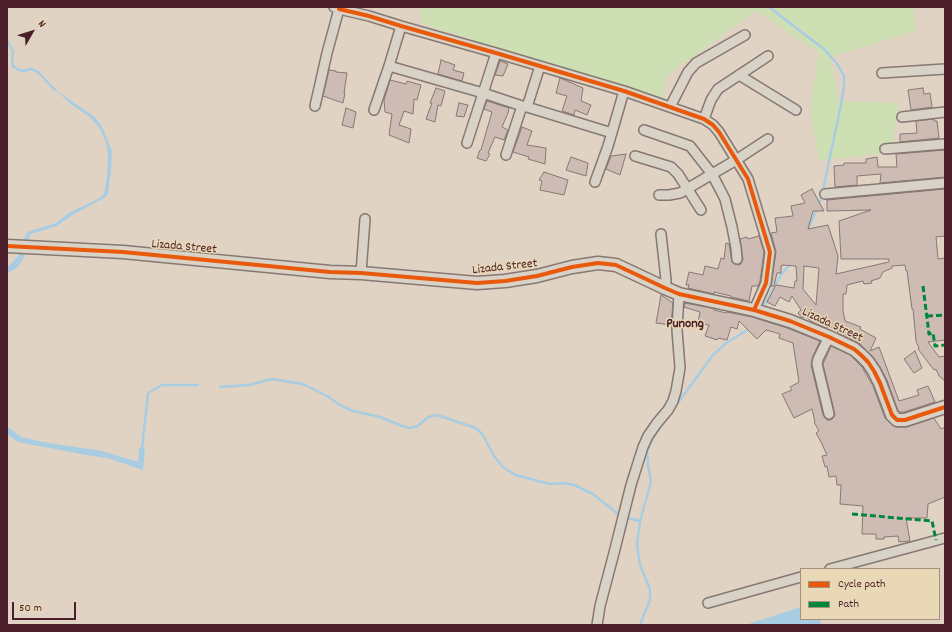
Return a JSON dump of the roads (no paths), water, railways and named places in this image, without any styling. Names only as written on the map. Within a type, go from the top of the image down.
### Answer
[{"type":"street","points":[[315,106],[337,8],[540,66],[704,119],[713,124],[719,132],[748,179],[770,252],[766,283],[754,310]]},
{"type":"street","points":[[374,110],[401,26]]},
{"type":"street","points":[[670,107],[688,72],[696,63],[746,35]]},
{"type":"street","points":[[467,143],[496,53]]},
{"type":"street","points":[[704,119],[711,100],[718,89],[768,56]]},
{"type":"street","points":[[389,66],[612,133]]},
{"type":"street","points":[[506,155],[540,66]]},
{"type":"street","points":[[882,73],[945,70]]},
{"type":"street","points":[[739,75],[796,110]]},
{"type":"street","points":[[595,182],[608,146],[624,92]]},
{"type":"street","points":[[902,117],[945,112]]},
{"type":"street","points":[[644,130],[690,146],[712,174],[725,199],[732,227],[737,259]]},
{"type":"street","points":[[659,195],[680,193],[736,160],[768,138]]},
{"type":"street","points":[[885,149],[945,144]]},
{"type":"street","points":[[635,156],[671,167],[688,188],[701,210]]},
{"type":"street","points":[[825,194],[945,183]]},
{"type":"street","points":[[361,273],[365,219]]},
{"type":"street","points":[[661,234],[666,280],[664,288]]},
{"type":"street","name":"Lizada Street","points":[[7,246],[123,252],[330,272],[361,273],[477,283],[505,281],[537,276],[572,267],[598,263],[616,265],[680,294],[754,310],[790,321],[854,349],[868,362],[880,383],[892,414],[897,420],[905,420],[945,407]]},
{"type":"street","points":[[597,625],[600,606],[631,486],[643,447],[648,436],[668,410],[676,391],[680,368],[677,330],[680,294]]},
{"type":"street","points":[[828,337],[817,364],[829,414]]},
{"type":"street","points":[[834,568],[945,538]]},
{"type":"street","points":[[708,603],[800,577]]},
{"type":"water","points":[[53,88],[96,118],[103,129],[112,151],[108,194],[106,197],[74,214],[57,226],[31,234],[28,243],[22,242],[27,233],[30,231],[56,223],[70,212],[98,199],[104,194],[107,177],[108,155],[106,143],[100,129],[92,119],[71,104]]},
{"type":"water","points":[[20,250],[26,251],[23,259],[18,267],[7,274],[7,267],[18,256]]},
{"type":"water","points":[[7,413],[8,427],[21,437],[48,443],[102,451],[138,462],[139,448],[143,447],[145,450],[143,470],[107,458],[18,442],[7,434]]},
{"type":"water","points":[[800,607],[800,620],[820,620],[821,625],[745,625]]},
{"type":"waterway","points":[[769,7],[825,50],[838,65],[844,76],[841,105],[819,204]]},
{"type":"waterway","points":[[7,40],[13,51],[13,66],[23,71],[31,69],[38,72],[55,90]]},
{"type":"waterway","points":[[807,232],[817,209]]},
{"type":"waterway","points":[[764,306],[781,275],[791,263]]},
{"type":"waterway","points":[[672,411],[713,355],[725,344],[750,328]]},
{"type":"waterway","points":[[220,387],[249,385],[272,379],[303,384],[353,411],[380,417],[410,428],[418,426],[428,417],[437,415],[476,428],[483,435],[494,456],[503,467],[515,475],[550,484],[564,483],[574,485],[593,494],[618,514]]},
{"type":"waterway","points":[[142,449],[148,393],[162,385],[198,385]]},
{"type":"waterway","points":[[640,625],[650,600],[650,589],[640,565],[637,544],[640,521],[651,482],[647,451],[654,436],[669,415]]},
{"type":"waterway","points":[[627,518],[640,521]]},
{"type":"district","name":"Punong","points":[[685,325]]}]
